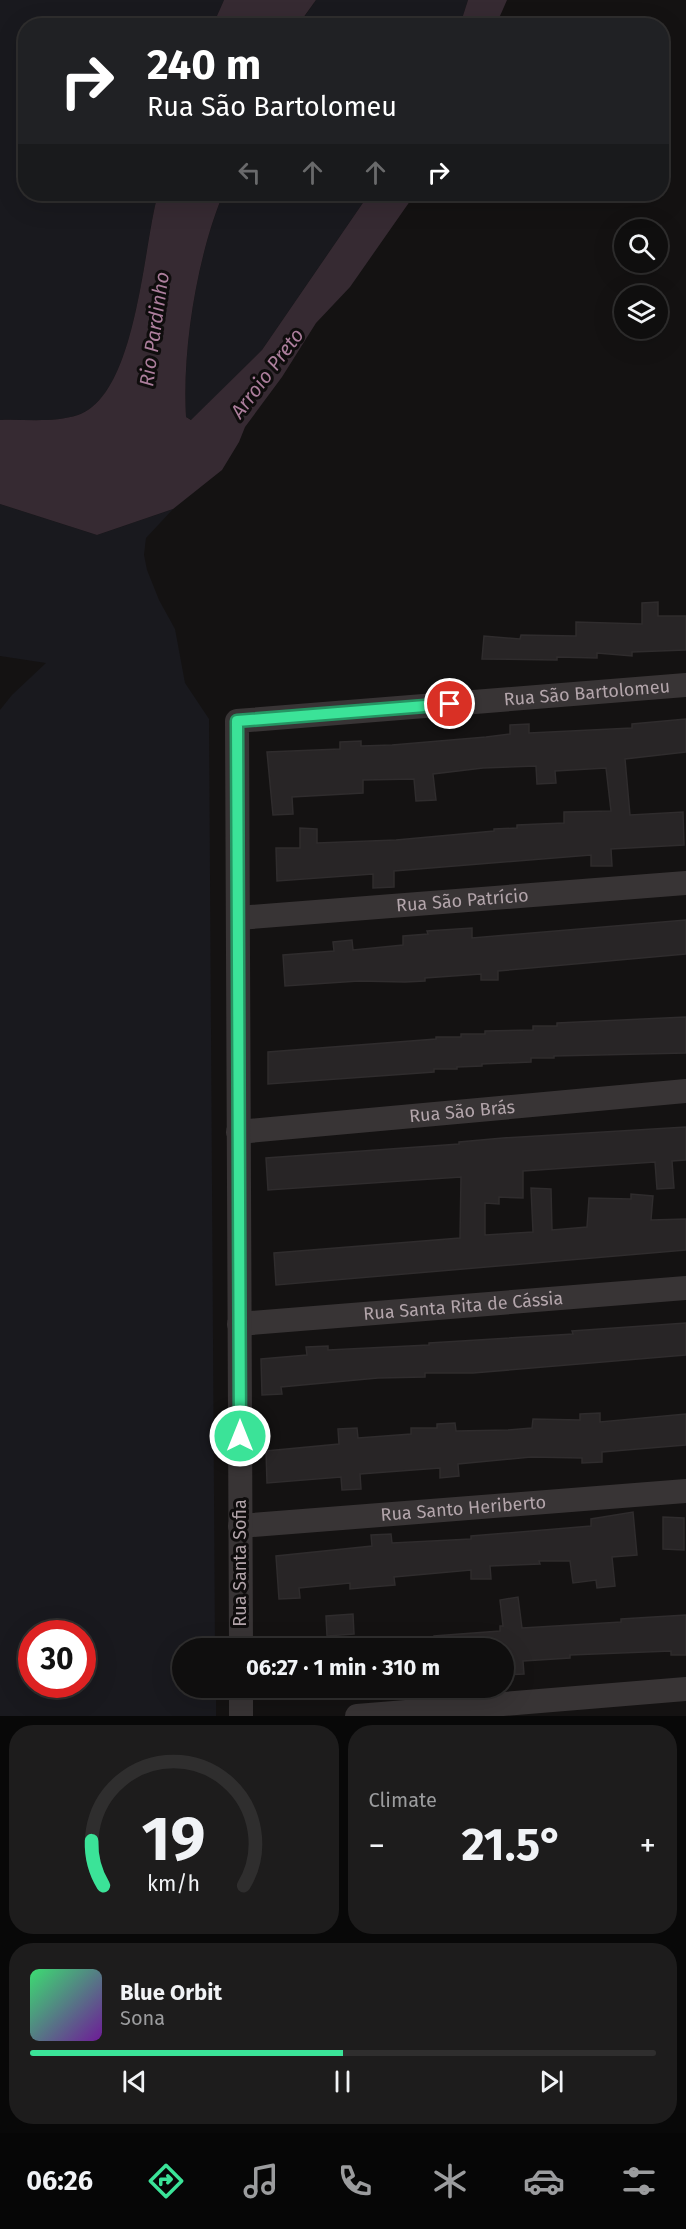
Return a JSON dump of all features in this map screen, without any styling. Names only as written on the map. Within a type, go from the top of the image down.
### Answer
[{"type":"street","name":"Rua São Bartolomeu","points":[[237,721],[686,685]]},
{"type":"street","name":"Rua Santa Sofia","points":[[237,721],[241,1638]]},
{"type":"street","name":"Rua São Patrício","points":[[238,918],[686,883]]},
{"type":"street","name":"Rua São Brás","points":[[238,1132],[686,1090]]},
{"type":"street","name":"Rua Santa Rita de Cássia","points":[[239,1324],[686,1288]]},
{"type":"street","name":"Rua Santo Heriberto","points":[[240,1526],[686,1491]]},
{"type":"street","points":[[357,1716],[686,1689]]},
{"type":"street","points":[[241,1698],[241,1716]]},
{"type":"shaded area","points":[[0,0],[224,0],[216,18],[18,18],[18,201],[157,201],[142,282],[125,350],[113,379],[98,402],[78,415],[59,419],[0,420]]},
{"type":"shaded area","points":[[316,0],[468,0],[462,18],[304,18]]},
{"type":"shaded area","points":[[220,201],[364,201],[262,350],[192,420],[186,417],[185,390],[189,333],[199,274]]},
{"type":"shaded area","points":[[0,504],[97,535],[173,509],[146,538],[144,555],[147,570],[159,600],[175,629],[185,683],[209,719],[215,1638],[172,1638],[172,1698],[216,1698],[216,1716],[0,1716],[0,710],[12,695],[46,663],[0,656]]},
{"type":"water","points":[[224,0],[316,0],[303,18],[216,18]]},
{"type":"water","points":[[468,0],[507,0],[499,18],[462,18]]},
{"type":"water","points":[[157,201],[220,201],[199,274],[189,333],[185,390],[186,417],[191,420],[262,350],[364,201],[410,201],[350,287],[316,323],[282,377],[245,427],[222,470],[173,509],[97,535],[0,504],[0,420],[49,420],[78,415],[98,402],[113,379],[125,350],[134,316]]},
{"type":"building","points":[[658,602],[658,616],[686,616],[686,650],[632,652],[632,656],[597,653],[597,658],[557,657],[557,660],[482,659],[484,636],[520,639],[521,635],[576,636],[576,622],[642,624],[642,603]]},
{"type":"building","points":[[686,719],[686,752],[625,759],[630,815],[683,812],[684,845],[611,849],[612,866],[591,866],[591,855],[394,871],[394,887],[373,888],[373,874],[277,881],[276,848],[300,848],[300,828],[317,829],[317,843],[396,840],[494,831],[494,829],[517,828],[517,825],[564,823],[564,812],[611,811],[606,768],[555,771],[556,783],[537,784],[536,766],[483,768],[433,774],[436,800],[416,801],[414,779],[363,780],[363,793],[292,797],[293,814],[273,815],[267,752],[340,749],[340,742],[361,741],[361,746],[392,745],[486,737],[510,734],[510,725],[529,724],[529,733],[632,728],[632,724]]},
{"type":"building","points":[[686,920],[686,954],[498,971],[498,980],[481,980],[481,974],[425,978],[425,981],[359,981],[285,986],[283,955],[334,951],[333,942],[352,940],[353,950],[403,945],[403,936],[428,934],[427,931],[472,928],[472,938]]},
{"type":"building","points":[[686,1017],[686,1053],[554,1056],[554,1058],[531,1058],[531,1062],[434,1069],[434,1072],[268,1084],[268,1052],[436,1039],[436,1037],[461,1037],[461,1034],[485,1034],[485,1031],[533,1030],[533,1026],[557,1026],[557,1023]]},
{"type":"building","points":[[686,1127],[686,1160],[672,1161],[674,1188],[657,1189],[655,1162],[523,1171],[523,1198],[499,1197],[499,1204],[485,1203],[485,1235],[533,1232],[531,1188],[551,1189],[552,1230],[587,1227],[589,1198],[631,1199],[631,1194],[653,1196],[651,1220],[686,1219],[686,1250],[276,1285],[274,1253],[460,1238],[461,1177],[268,1190],[266,1158],[459,1144],[459,1142],[503,1138]]},
{"type":"building","points":[[686,1323],[686,1355],[473,1373],[425,1373],[425,1377],[378,1378],[281,1387],[282,1394],[262,1395],[261,1359],[307,1355],[306,1347],[328,1346],[328,1350],[429,1345],[429,1343],[573,1334],[572,1331]]},
{"type":"building","points":[[600,1413],[600,1422],[686,1414],[686,1445],[602,1452],[602,1462],[582,1463],[582,1458],[531,1457],[458,1464],[459,1476],[440,1478],[440,1468],[360,1474],[361,1489],[342,1490],[341,1477],[267,1483],[266,1451],[339,1444],[338,1429],[357,1428],[358,1438],[411,1434],[411,1428],[437,1428],[437,1424],[455,1423],[456,1431],[508,1430],[532,1428],[533,1419],[580,1420],[580,1414]]},
{"type":"building","points":[[633,1512],[637,1555],[612,1557],[615,1586],[597,1588],[596,1580],[573,1583],[570,1561],[539,1561],[540,1564],[490,1566],[491,1579],[471,1579],[471,1570],[394,1577],[395,1585],[350,1589],[350,1583],[299,1588],[300,1598],[279,1599],[276,1556],[372,1546],[371,1535],[391,1534],[392,1543],[471,1539],[471,1536],[591,1526],[591,1519]]},
{"type":"building","points":[[663,1517],[684,1518],[684,1550],[663,1549]]},
{"type":"building","points":[[518,1597],[522,1628],[621,1622],[621,1619],[686,1615],[686,1655],[671,1655],[671,1651],[570,1655],[570,1658],[523,1661],[524,1674],[514,1675],[514,1638],[434,1638],[434,1636],[500,1631],[500,1626],[503,1626],[500,1600]]},
{"type":"building","points":[[353,1614],[354,1634],[327,1636],[326,1616]]},
{"type":"route","points":[[240,1436],[237,721],[450,704]]},
{"type":"water label","name":"Rio Pardinho","points":[[154,329]]},
{"type":"water label","name":"Arroio Preto","points":[[267,373]]}]
